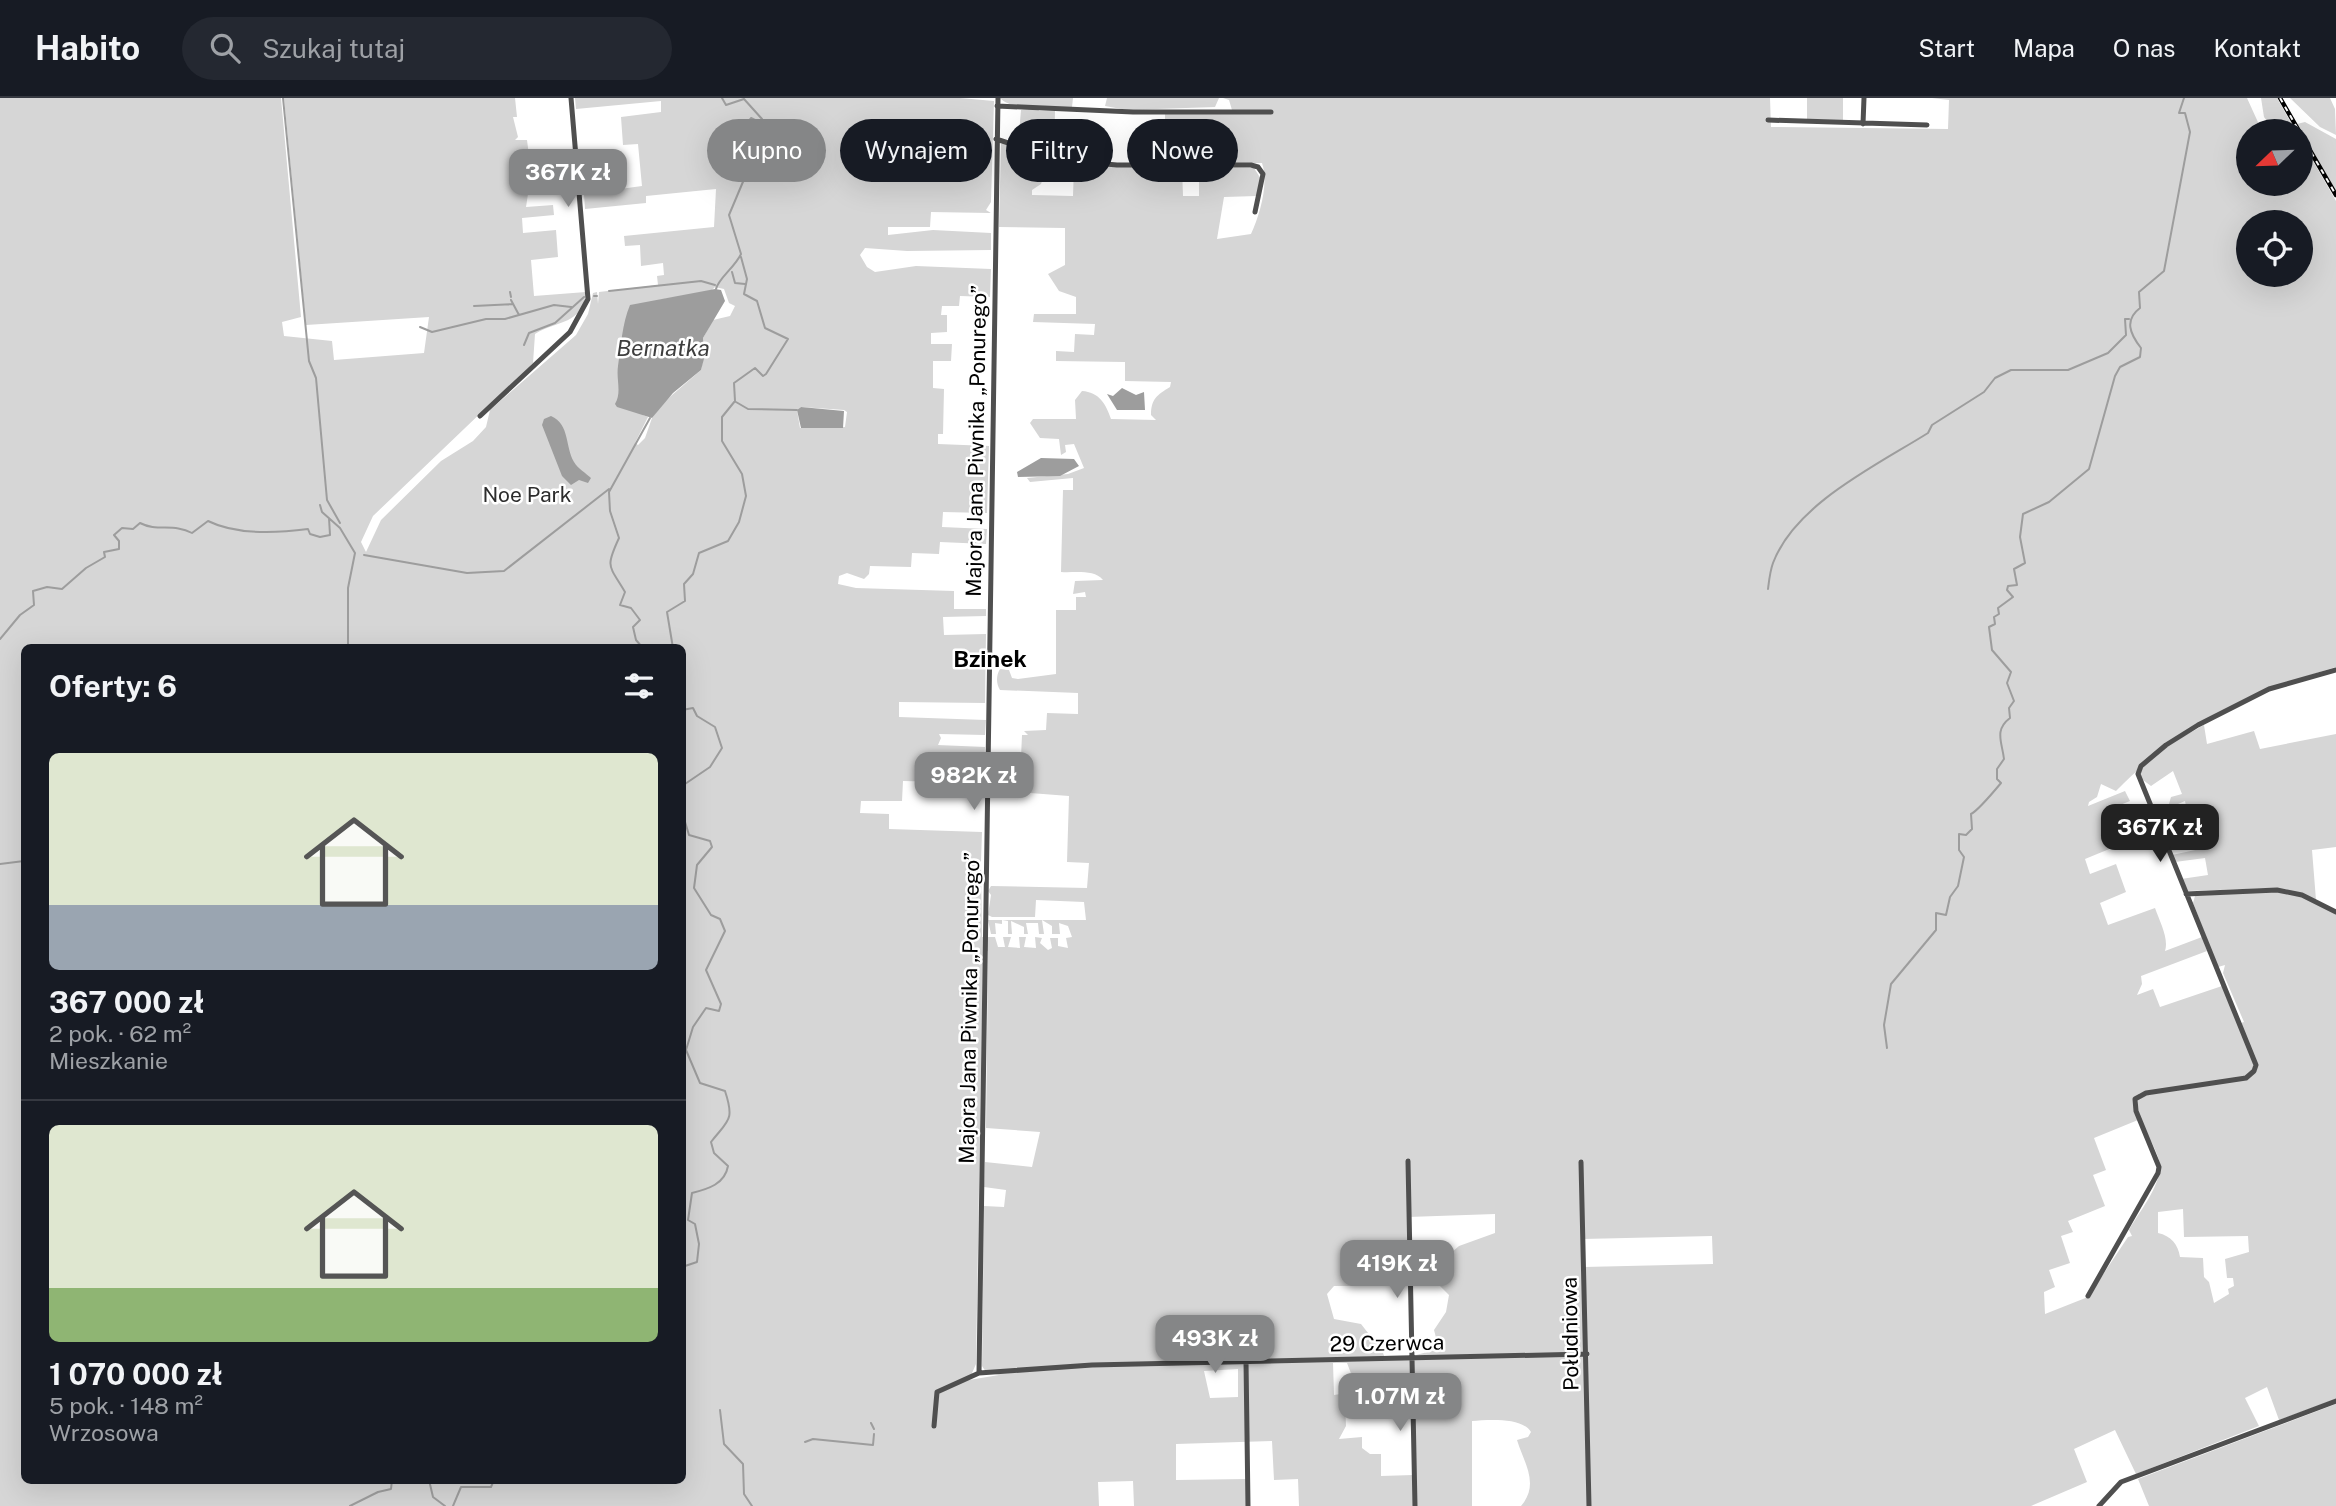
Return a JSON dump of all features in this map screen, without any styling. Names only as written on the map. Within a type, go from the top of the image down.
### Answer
[{"type":"street","points":[[480,416],[577,323],[589,295],[571,98]]},
{"type":"street","name":"Majora Jana Piwnika „Ponurego”","points":[[979,1373],[998,98]]},
{"type":"street","points":[[1863,124],[1864,98]]},
{"type":"street","points":[[997,106],[1133,112],[1270,112]]},
{"type":"street","points":[[1768,120],[1927,125]]},
{"type":"street","points":[[996,139],[1060,160],[1116,165],[1251,165],[1261,172],[1255,212]]},
{"type":"street","points":[[2088,1296],[2160,1167],[2136,1111],[2135,1099],[2146,1093],[2246,1078],[2254,1071],[2254,1058],[2139,780],[2141,766],[2181,735],[2269,689],[2336,670]]},
{"type":"street","points":[[2186,894],[2277,890],[2302,895],[2336,912]]},
{"type":"street","points":[[1408,1161],[1415,1506]]},
{"type":"street","name":"Południowa","points":[[1581,1162],[1589,1506]]},
{"type":"street","name":"29 Czerwca","points":[[979,1373],[1093,1365],[1587,1354]]},
{"type":"street","points":[[1246,1362],[1248,1506]]},
{"type":"street","points":[[934,1426],[937,1392],[979,1373]]},
{"type":"street","points":[[2099,1506],[2109,1492],[2123,1481],[2336,1401]]},
{"type":"green space","name":"Noe Park","points":[[0,98],[281,98],[301,317],[282,322],[284,336],[332,341],[334,360],[424,353],[429,317],[306,325],[284,98],[515,98],[517,117],[513,117],[518,137],[515,140],[527,140],[529,156],[521,157],[522,170],[530,181],[526,207],[553,205],[554,215],[522,218],[523,233],[556,230],[558,257],[531,260],[534,296],[586,292],[584,303],[580,311],[568,320],[535,334],[533,363],[373,516],[361,542],[366,552],[381,520],[441,461],[473,441],[486,427],[490,410],[576,335],[588,314],[593,293],[597,292],[598,304],[599,292],[658,285],[657,276],[664,275],[663,263],[641,266],[640,245],[625,246],[624,236],[714,227],[716,189],[646,196],[646,203],[585,209],[584,194],[642,186],[638,144],[623,145],[621,117],[661,112],[661,101],[576,109],[575,98],[960,98],[994,101],[992,168],[992,119],[840,119],[840,182],[992,182],[991,202],[986,210],[991,213],[931,212],[930,227],[888,227],[888,235],[933,230],[991,233],[991,250],[907,251],[865,248],[860,255],[867,267],[875,272],[916,266],[991,269],[990,297],[960,296],[959,306],[942,306],[941,315],[947,315],[947,332],[931,333],[931,344],[952,344],[951,361],[933,361],[933,388],[944,389],[943,434],[938,434],[938,444],[989,446],[987,513],[943,512],[942,527],[987,529],[986,544],[940,542],[939,554],[912,553],[911,567],[870,566],[869,574],[864,579],[847,573],[839,576],[838,584],[856,588],[954,591],[954,609],[986,609],[986,616],[943,617],[944,635],[986,634],[985,703],[899,702],[899,717],[986,720],[985,735],[939,734],[941,738],[938,745],[985,747],[984,783],[903,781],[902,801],[861,801],[860,813],[889,814],[889,829],[982,832],[981,862],[977,864],[981,865],[982,937],[995,937],[998,947],[1005,947],[1003,937],[1011,937],[1008,947],[1020,948],[1019,937],[1026,937],[1024,947],[1036,948],[1035,937],[1042,938],[1040,943],[1048,950],[1052,948],[1050,938],[1058,938],[1058,946],[1068,948],[1066,938],[1072,937],[1068,926],[1059,923],[1060,934],[1052,934],[1052,926],[1042,920],[1086,920],[1084,902],[1036,900],[1035,917],[992,917],[988,915],[991,895],[988,891],[991,886],[1087,888],[1089,863],[1067,862],[1069,796],[1030,793],[1031,758],[1021,757],[1022,735],[1028,735],[1024,731],[1046,730],[1047,713],[1078,714],[1078,693],[1000,690],[997,677],[1000,669],[1009,670],[1012,678],[1018,679],[1056,674],[1056,610],[1076,610],[1076,597],[1086,597],[1085,592],[1073,594],[1075,581],[1103,580],[1095,574],[1061,572],[1063,490],[1073,490],[1073,478],[1030,482],[1027,478],[1068,474],[1084,468],[1074,444],[1065,445],[1066,452],[1061,455],[1059,439],[1040,438],[1030,423],[1033,419],[1076,419],[1075,400],[1082,391],[1101,400],[1111,419],[1156,420],[1151,415],[1154,401],[1170,387],[1171,382],[1125,381],[1125,362],[1056,361],[1056,351],[1074,352],[1075,334],[1094,335],[1095,324],[1033,322],[1034,314],[1076,314],[1076,297],[1059,291],[1048,274],[1065,265],[1065,228],[999,227],[1001,144],[1006,142],[1006,182],[1042,182],[1032,190],[1032,195],[1073,196],[1073,182],[1113,182],[1113,165],[1127,166],[1127,182],[1182,182],[1183,196],[1199,196],[1199,182],[1238,182],[1238,168],[1254,168],[1261,179],[1257,196],[1224,197],[1217,239],[1251,234],[1262,199],[1262,163],[1238,163],[1238,119],[1165,119],[1165,112],[1232,110],[1229,100],[1223,98],[1770,98],[1771,127],[1948,129],[1949,100],[1932,98],[2247,98],[2257,119],[2236,119],[2236,196],[2314,196],[2314,163],[2336,201],[2336,667],[2273,688],[2217,714],[2166,747],[2116,791],[2101,784],[2097,797],[2089,802],[2088,806],[2125,791],[2130,801],[2105,811],[2119,845],[2085,859],[2090,874],[2116,864],[2126,892],[2100,903],[2108,925],[2155,908],[2165,936],[2165,951],[2202,937],[2207,951],[2141,976],[2142,984],[2137,995],[2153,989],[2160,1007],[2222,986],[2253,1061],[2253,1069],[2244,1077],[2140,1093],[2133,1101],[2138,1120],[2094,1138],[2106,1170],[2093,1175],[2105,1206],[2068,1221],[2073,1232],[2061,1236],[2070,1263],[2049,1270],[2055,1287],[2044,1292],[2045,1314],[2088,1297],[2128,1237],[2132,1236],[2129,1230],[2157,1182],[2160,1166],[2138,1111],[2140,1096],[2247,1079],[2257,1070],[2241,1023],[2244,1022],[2223,973],[2225,965],[2218,967],[2193,903],[2195,896],[2274,891],[2302,897],[2336,914],[2336,1399],[2279,1420],[2267,1387],[2245,1398],[2259,1426],[2136,1474],[2115,1430],[2074,1449],[2087,1482],[2031,1506],[1521,1506],[1527,1498],[1530,1482],[1517,1440],[1528,1437],[1531,1432],[1520,1424],[1495,1420],[1472,1421],[1472,1506],[1299,1506],[1298,1479],[1274,1480],[1272,1441],[1176,1444],[1176,1480],[1246,1479],[1247,1506],[1134,1506],[1133,1481],[1098,1482],[1099,1506],[0,1506]],"holes":[[[715,287],[724,289],[729,303],[735,306],[730,316],[713,320],[703,338],[705,350],[701,370],[664,402],[652,418],[645,438],[638,445],[635,443],[648,417],[643,415],[627,384],[621,384],[620,357],[659,300],[711,291]],[[801,407],[844,410],[847,412],[845,427],[800,428],[797,410]],[[983,951],[988,951],[986,1128],[1040,1132],[1032,1167],[985,1162],[984,1187],[1006,1190],[1004,1207],[984,1206],[982,1366],[986,1372],[999,1375],[969,1380],[976,1364]],[[2183,1209],[2184,1237],[2248,1236],[2249,1252],[2225,1259],[2227,1278],[2233,1278],[2234,1286],[2228,1289],[2229,1294],[2214,1303],[2209,1282],[2204,1277],[2203,1258],[2180,1257],[2173,1241],[2158,1233],[2158,1212]],[[1495,1214],[1495,1233],[1459,1246],[1451,1253],[1438,1275],[1427,1277],[1423,1270],[1416,1270],[1420,1285],[1440,1286],[1449,1295],[1446,1312],[1434,1330],[1439,1349],[1416,1355],[1384,1356],[1379,1340],[1372,1338],[1361,1324],[1334,1319],[1327,1294],[1334,1286],[1398,1286],[1398,1279],[1409,1279],[1408,1217]],[[1712,1236],[1713,1264],[1584,1267],[1583,1239]],[[1333,1363],[1347,1363],[1352,1376],[1369,1378],[1369,1390],[1334,1395]],[[1238,1369],[1238,1397],[1210,1398],[1204,1371]],[[1411,1399],[1413,1475],[1381,1476],[1381,1454],[1370,1454],[1362,1448],[1362,1437],[1339,1439],[1346,1426],[1345,1403]]]},
{"type":"green space","points":[[1000,98],[1073,98],[1072,107],[1034,108],[1014,106]]},
{"type":"green space","points":[[1107,98],[1219,98],[1215,107],[1127,110],[1105,106]]},
{"type":"green space","points":[[1807,98],[1843,98],[1843,121],[1807,119]]},
{"type":"green space","points":[[2261,98],[2277,98],[2289,119],[2266,119]]},
{"type":"green space","points":[[2290,98],[2330,98],[2335,109],[2336,135],[2320,127]]},
{"type":"green space","points":[[1038,108],[1039,111],[1055,111],[1055,119],[1020,119],[1021,110]]},
{"type":"green space","points":[[2314,127],[2336,139],[2336,191],[2314,153]]},
{"type":"green space","points":[[2204,725],[2207,744],[2254,731],[2260,749],[2336,734],[2336,847],[2312,850],[2316,900],[2274,888],[2188,891],[2181,879],[2208,875],[2205,858],[2175,862],[2172,855],[2214,846],[2209,825],[2190,825],[2185,801],[2171,807],[2169,804],[2171,797],[2182,794],[2173,771],[2151,786],[2139,777],[2149,760],[2157,753]]},
{"type":"green space","points":[[988,920],[1002,920],[1002,924],[995,923],[996,934],[991,934]]},
{"type":"green space","points":[[1002,920],[1042,920],[1044,934],[1039,934],[1038,923],[1026,923],[1028,934],[1024,934],[1024,927],[1011,921],[1012,934],[1008,934],[1008,921]]},
{"type":"green space","points":[[2336,1404],[2336,1506],[2149,1506],[2138,1479]]},
{"type":"water","name":"Bernatka","points":[[721,290],[725,301],[703,338],[705,355],[701,370],[673,393],[652,418],[617,407],[618,366],[623,327],[630,305]]},
{"type":"water","points":[[1122,388],[1136,395],[1144,392],[1145,410],[1117,410],[1107,394],[1113,396]]},
{"type":"water","points":[[801,407],[844,411],[843,428],[801,428],[797,410]]},
{"type":"water","points":[[551,416],[564,430],[574,462],[591,478],[588,483],[579,480],[571,485],[562,476],[542,425],[544,419]]},
{"type":"water","points":[[1041,458],[1074,459],[1079,466],[1060,476],[1018,477],[1017,472]]},
{"type":"waterway","points":[[283,98],[309,361],[316,378],[327,500],[340,523]]},
{"type":"waterway","name":"Bernatka","points":[[716,289],[741,254],[729,215],[745,177],[746,157],[759,144],[747,123],[751,118],[759,122],[762,119],[744,99],[726,105],[722,98]]},
{"type":"waterway","points":[[1887,1048],[1884,1025],[1891,984],[1936,930],[1936,913],[1946,915],[1950,897],[1958,886],[1964,857],[1959,850],[1959,834],[1966,835],[1972,829],[1971,814],[2001,783],[1997,779],[1997,769],[2004,759],[2001,732],[2010,718],[2009,708],[2014,701],[2007,683],[2011,672],[1992,650],[1989,627],[1995,624],[1994,617],[1999,614],[1998,608],[2013,597],[2007,590],[2008,586],[2017,585],[2014,569],[2025,563],[2020,537],[2023,514],[2049,502],[2089,469],[2115,376],[2120,367],[2140,357],[2141,348],[2134,338],[2130,322],[2140,308],[2139,292],[2164,271],[2190,132],[2185,113],[2179,113],[2184,98]]},
{"type":"waterway","name":"Bernatka","points":[[672,644],[667,612],[685,601],[684,584],[693,574],[699,553],[728,541],[739,522],[746,496],[742,474],[722,441],[722,417],[735,401],[734,383],[755,368],[763,376],[766,374],[788,339],[765,328],[757,301],[744,294],[747,279],[741,257]]},
{"type":"waterway","points":[[732,272],[735,283],[745,284]]},
{"type":"waterway","points":[[609,291],[701,281],[715,285]]},
{"type":"waterway","points":[[510,292],[511,297]]},
{"type":"waterway","points":[[524,345],[529,333],[555,323],[584,297]]},
{"type":"waterway","points":[[511,300],[519,315]]},
{"type":"waterway","points":[[474,306],[513,304]]},
{"type":"waterway","points":[[420,327],[432,332],[486,319],[505,319],[554,305],[571,307]]},
{"type":"waterway","points":[[1768,589],[1773,563],[1784,542],[1799,522],[1818,504],[1862,473],[1928,433],[1932,425],[1984,392],[1995,378],[2011,370],[2068,370],[2108,353],[2126,335],[2125,319],[2129,319]]},
{"type":"waterway","points":[[736,402],[748,409],[797,410]]},
{"type":"waterway","points":[[639,644],[633,627],[640,620],[631,608],[620,605],[625,592],[612,571],[612,555],[619,538],[610,511],[609,492],[650,418]]},
{"type":"waterway","points":[[364,555],[467,573],[504,571],[609,489]]},
{"type":"waterway","points":[[320,505],[322,512],[340,528],[355,553],[348,588],[348,644]]},
{"type":"waterway","points":[[0,639],[20,615],[34,605],[33,591],[47,587],[62,589],[86,568],[105,557],[104,552],[119,549],[119,541],[114,535],[122,528],[133,529],[140,523],[153,527],[179,528],[192,533],[208,521],[244,531],[308,529],[310,534],[320,537],[330,535],[329,518]]},
{"type":"waterway","name":"Bernatka","points":[[686,709],[693,708],[697,716],[715,727],[722,748],[710,767],[686,783]]},
{"type":"waterway","name":"Bernatka","points":[[686,825],[689,835],[710,841],[712,847],[697,865],[694,888],[711,915],[720,919],[725,931],[706,970],[721,1004],[719,1011],[706,1008],[693,1027],[686,1050]]},
{"type":"waterway","points":[[0,864],[21,861]]},
{"type":"waterway","name":"Bernatka","points":[[686,1050],[700,1083],[725,1091],[729,1109],[726,1124],[711,1142],[714,1153],[728,1166],[715,1185],[692,1193],[688,1220],[695,1224],[699,1244],[697,1262],[686,1266]]},
{"type":"waterway","points":[[720,1410],[724,1444],[743,1464],[744,1494],[752,1506]]},
{"type":"waterway","points":[[871,1423],[874,1429]]},
{"type":"waterway","points":[[805,1442],[813,1439],[873,1445],[874,1434]]},
{"type":"waterway","name":"Bernatka","points":[[350,1506],[378,1492],[391,1489],[392,1484]]},
{"type":"waterway","name":"Bernatka","points":[[430,1484],[433,1497],[445,1506]]},
{"type":"waterway","name":"Bernatka","points":[[453,1506],[461,1487],[491,1487],[492,1484]]},
{"type":"railway","points":[[2280,98],[2292,119]]},
{"type":"railway","points":[[2314,157],[2336,195]]},
{"type":"district","name":"Bzinek","points":[[990,658]]}]
